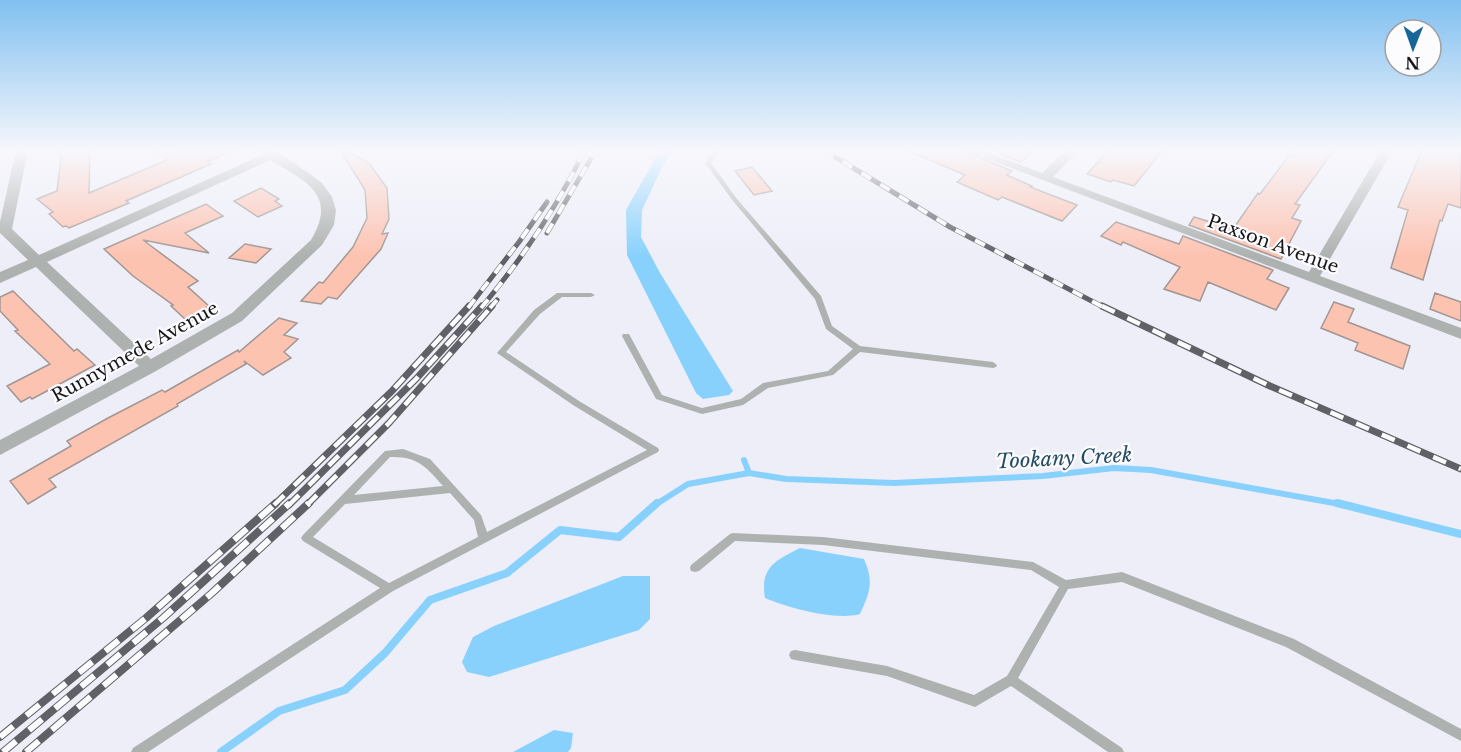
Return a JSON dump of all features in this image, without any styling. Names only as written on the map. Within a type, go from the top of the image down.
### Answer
[{"type":"street","points":[[13,185],[2,231],[150,367]]},
{"type":"street","points":[[0,278],[199,185]]},
{"type":"street","name":"Runnymede Avenue","points":[[0,448],[237,317],[306,254],[326,230],[330,211],[325,195],[318,185]]},
{"type":"street","name":"Paxson Avenue","points":[[1063,185],[1461,334]]},
{"type":"street","points":[[1312,278],[1366,185]]},
{"type":"lane","points":[[724,185],[818,298],[829,327],[858,349],[993,365]]},
{"type":"lane","points":[[137,752],[389,588],[655,450],[576,403],[501,353],[537,312],[560,295],[591,295]]},
{"type":"lane","points":[[626,336],[658,397],[702,411],[744,402],[766,385],[830,373],[858,349]]},
{"type":"lane","points":[[389,588],[306,538],[388,454],[403,453],[427,462],[478,518],[484,539]]},
{"type":"lane","points":[[344,500],[452,489]]},
{"type":"lane","points":[[695,568],[733,537],[744,537],[823,541],[1033,566],[1065,585],[1122,577],[1290,643],[1461,735]]},
{"type":"lane","points":[[795,655],[887,671],[975,701],[1011,680],[1065,585]]},
{"type":"lane","points":[[1011,680],[1118,752]]},
{"type":"water","points":[[640,185],[654,185],[642,210],[641,237],[660,273],[733,391],[729,395],[703,399],[696,393],[627,255],[626,210]]},
{"type":"water","points":[[800,548],[864,559],[870,587],[860,614],[826,615],[787,606],[765,598],[765,579],[771,566]]},
{"type":"water","points":[[623,576],[650,576],[650,619],[639,630],[489,677],[467,672],[462,662],[473,637],[494,626]]},
{"type":"water","points":[[554,730],[573,733],[571,748],[568,752],[513,752]]},
{"type":"building","points":[[58,185],[89,185],[89,193],[108,185],[163,185],[126,201],[129,203],[69,228],[63,227],[49,214],[53,212],[37,199],[57,191]]},
{"type":"building","points":[[362,185],[385,185],[387,188],[389,219],[382,234],[388,233],[381,249],[337,299],[328,297],[321,304],[301,301],[319,282],[323,283],[353,247],[367,218],[365,190]]},
{"type":"building","points":[[746,185],[767,185],[772,191],[754,195]]},
{"type":"building","points":[[964,185],[1030,185],[1077,205],[1062,221],[1002,197],[998,200]]},
{"type":"building","points":[[1267,185],[1309,185],[1295,204],[1300,205],[1292,218],[1301,221],[1281,259],[1189,225],[1194,217],[1233,229],[1258,193],[1260,194]]},
{"type":"building","points":[[1407,185],[1461,185],[1461,208],[1448,204],[1442,221],[1440,220],[1423,280],[1391,268],[1408,210],[1398,207]]},
{"type":"building","points":[[261,188],[279,199],[275,201],[282,206],[258,217],[234,201]]},
{"type":"building","points":[[206,204],[223,216],[185,233],[209,253],[143,240],[198,281],[188,287],[209,306],[205,308],[210,312],[192,321],[188,317],[185,319],[171,306],[173,305],[133,276],[104,249]]},
{"type":"building","points":[[1116,222],[1179,244],[1183,236],[1273,270],[1267,279],[1289,288],[1276,310],[1208,282],[1200,301],[1164,289],[1180,267],[1123,242],[1121,245],[1101,236]]},
{"type":"building","points":[[245,244],[271,249],[256,263],[229,258]]},
{"type":"building","points":[[13,291],[74,351],[77,349],[95,365],[32,399],[30,397],[21,402],[7,386],[50,364],[15,331],[18,330],[0,311],[0,297]]},
{"type":"building","points":[[1435,293],[1461,302],[1461,321],[1430,309]]},
{"type":"building","points":[[1334,302],[1354,309],[1348,322],[1410,346],[1403,369],[1355,350],[1358,343],[1321,328]]},
{"type":"building","points":[[279,318],[297,323],[284,335],[298,339],[284,352],[291,358],[263,375],[244,361],[246,364],[177,404],[178,406],[49,479],[56,487],[28,504],[10,481],[71,446],[67,441],[162,390],[165,392],[238,350],[239,352]]},
{"type":"waterway","name":"Tookany Creek","points":[[744,460],[749,473]]},
{"type":"waterway","name":"Tookany Creek","points":[[749,473],[786,479],[894,483],[1043,476],[1114,468],[1151,470],[1345,505]]},
{"type":"waterway","points":[[655,505],[688,484],[749,473]]},
{"type":"waterway","points":[[221,752],[279,711],[345,690],[385,653],[430,600],[507,573],[560,530],[619,537],[657,503]]},
{"type":"waterway","name":"Tookany Creek","points":[[1337,503],[1345,505]]},
{"type":"waterway","name":"Tookany Creek","points":[[1345,505],[1461,534]]},
{"type":"railway","points":[[481,308],[511,271],[567,185]]},
{"type":"railway","points":[[547,233],[575,185]]},
{"type":"railway","points":[[881,185],[950,227],[1105,308]]},
{"type":"railway","points":[[468,308],[547,202]]},
{"type":"railway","points":[[490,308],[497,300]]},
{"type":"railway","points":[[274,505],[392,391],[469,306]]},
{"type":"railway","points":[[289,505],[416,379],[482,306]]},
{"type":"railway","points":[[309,503],[389,423],[492,306]]},
{"type":"railway","points":[[1102,306],[1270,386],[1461,469]]},
{"type":"railway","points":[[0,737],[146,618],[276,503]]},
{"type":"railway","points":[[3,752],[163,618],[290,503]]},
{"type":"railway","points":[[26,752],[212,593],[309,503]]}]
